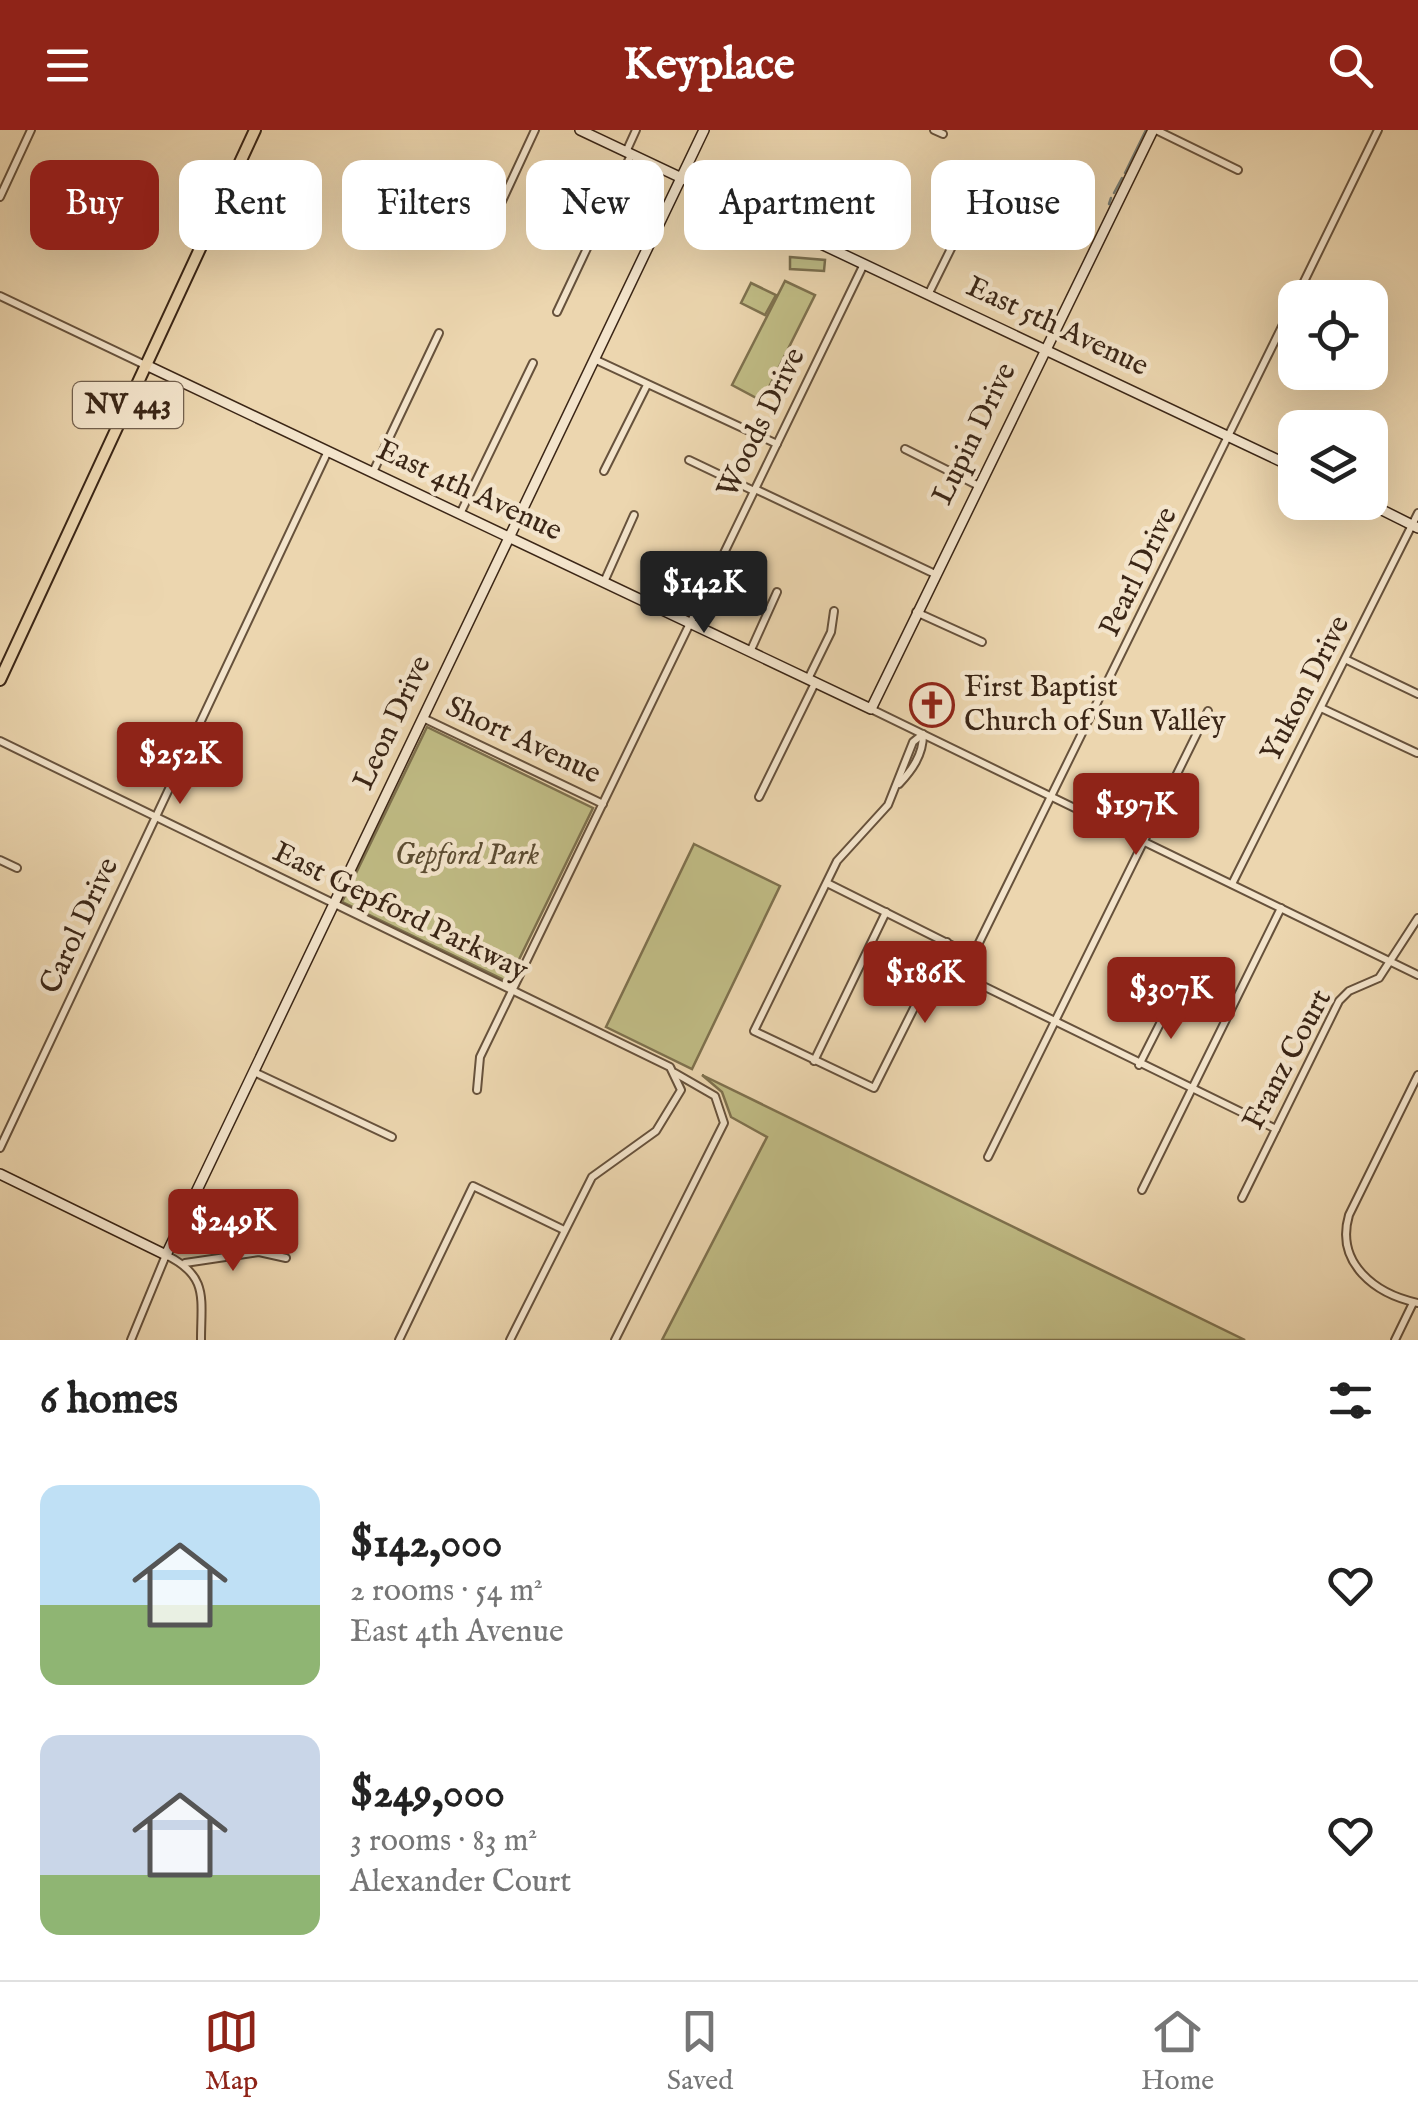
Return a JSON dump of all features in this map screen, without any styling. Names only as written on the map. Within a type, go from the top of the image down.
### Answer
[{"type":"main road","name":"NV 443","points":[[0,680],[255,130]]},
{"type":"street","points":[[0,197],[32,130]]},
{"type":"street","points":[[506,192],[535,130]]},
{"type":"street","name":"East 5th Avenue","points":[[580,130],[1278,460]]},
{"type":"street","points":[[557,312],[636,130]]},
{"type":"street","name":"Leon Drive","points":[[131,1340],[166,1255],[704,130]]},
{"type":"street","points":[[934,130],[944,134]]},
{"type":"street","points":[[1155,130],[1238,170]]},
{"type":"street","name":"Lupin Drive","points":[[872,708],[1155,130]]},
{"type":"street","name":"Pearl Drive","points":[[1305,280],[1378,130]]},
{"type":"street","points":[[928,295],[950,250]]},
{"type":"street","name":"Woods Drive","points":[[477,1090],[480,1058],[864,264]]},
{"type":"street","points":[[0,296],[146,365]]},
{"type":"street","points":[[373,473],[439,334]]},
{"type":"street","name":"Pearl Drive","points":[[1054,1022],[977,983],[969,971],[972,957],[1278,335]]},
{"type":"street","points":[[594,359],[777,444]]},
{"type":"street","points":[[460,514],[533,363]]},
{"type":"street","name":"East 4th Avenue","points":[[146,365],[872,708],[1418,974]]},
{"type":"street","points":[[604,471],[647,385]]},
{"type":"street","points":[[905,449],[978,485]]},
{"type":"street","name":"Carol Drive","points":[[0,1148],[328,452]]},
{"type":"street","points":[[689,460],[935,574]]},
{"type":"street","points":[[1388,513],[1415,526]]},
{"type":"street","name":"Yukon Drive","points":[[1232,884],[1415,526],[1418,513]]},
{"type":"street","points":[[604,582],[634,515]]},
{"type":"street","points":[[750,652],[777,592]]},
{"type":"street","points":[[760,798],[831,632],[834,611]]},
{"type":"street","points":[[916,612],[982,642]]},
{"type":"street","points":[[1346,660],[1418,694]]},
{"type":"street","points":[[1321,708],[1417,754]]},
{"type":"street","points":[[988,1157],[1208,711]]},
{"type":"street","name":"Short Avenue","points":[[423,718],[603,804]]},
{"type":"street","points":[[923,734],[913,742],[888,806],[841,854],[754,1032],[874,1088],[947,942]]},
{"type":"street","name":"East Gepford Parkway","points":[[0,741],[716,1096],[724,1123],[616,1340]]},
{"type":"street","points":[[0,860],[17,868]]},
{"type":"street","points":[[826,883],[963,950]]},
{"type":"street","points":[[1142,1190],[1282,908]]},
{"type":"street","points":[[814,1061],[886,912]]},
{"type":"street","name":"Franz Court","points":[[1242,1198],[1340,1001],[1349,991],[1379,978],[1418,918]]},
{"type":"street","points":[[1139,1065],[1171,1002]]},
{"type":"street","points":[[1054,1022],[1276,1129]]},
{"type":"street","points":[[254,1072],[392,1138]]},
{"type":"street","points":[[510,1340],[564,1230],[600,1168],[666,1122],[681,1095],[674,1072]]},
{"type":"street","points":[[1395,1340],[1416,1303],[1364,1277],[1348,1254],[1345,1234],[1348,1215],[1418,1075]]},
{"type":"street","points":[[0,1174],[183,1264],[195,1274],[200,1289],[201,1340]]},
{"type":"street","points":[[399,1340],[473,1186],[564,1230]]},
{"type":"street","points":[[183,1264],[259,1252],[286,1258]]},
{"type":"green space","points":[[790,257],[825,260],[824,271],[790,269]]},
{"type":"green space","points":[[785,281],[815,295],[762,401],[732,385]]},
{"type":"green space","points":[[751,283],[776,295],[765,315],[741,303]]},
{"type":"green space","name":"Gepford Park","points":[[427,727],[593,808],[508,982],[342,902]]},
{"type":"green space","points":[[694,844],[780,886],[692,1069],[606,1027]]},
{"type":"green space","points":[[702,1075],[1245,1340],[662,1340],[767,1137],[731,1117],[722,1092]]},
{"type":"waterway","points":[[1125,173],[1146,130]]},
{"type":"waterway","points":[[1114,193],[1122,178]]},
{"type":"waterway","points":[[1109,204],[1111,198]]},
{"type":"place","name":"First Baptist Church of Sun Valley","points":[[932,705]]}]
